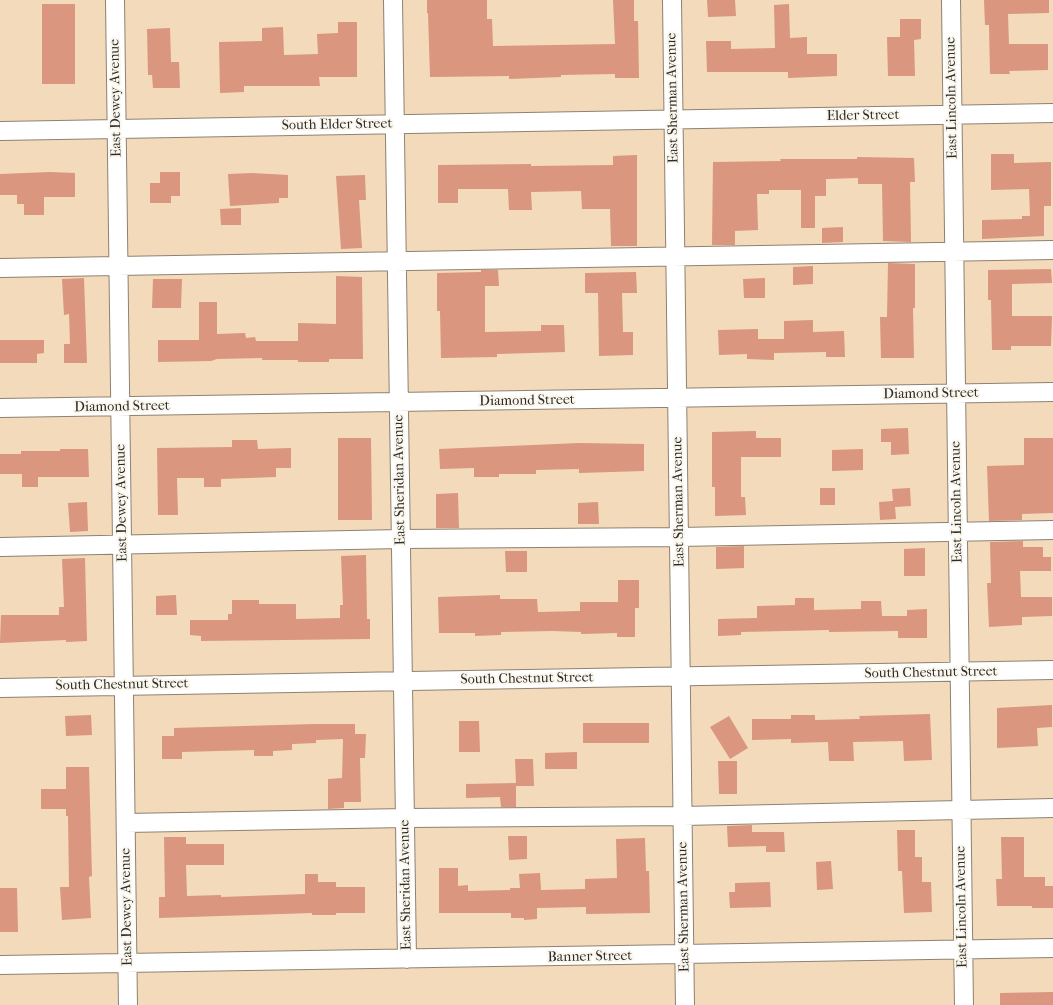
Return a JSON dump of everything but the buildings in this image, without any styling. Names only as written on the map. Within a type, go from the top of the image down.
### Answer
[{"type":"street","name":"East Dewey Avenue","points":[[115,0],[128,1005]]},
{"type":"street","name":"East Sheridan Avenue","points":[[393,0],[407,959]]},
{"type":"street","name":"East Sherman Avenue","points":[[672,0],[685,1005]]},
{"type":"street","name":"East Lincoln Avenue","points":[[951,0],[964,1005]]},
{"type":"street","name":"Elder Street","points":[[674,120],[1053,113]]},
{"type":"street","name":"South Elder Street","points":[[0,131],[674,120]]},
{"type":"street","points":[[0,268],[1053,250]]},
{"type":"street","name":"Diamond Street","points":[[0,408],[1053,392]]},
{"type":"street","points":[[0,547],[401,539],[679,537],[1053,530]]},
{"type":"street","name":"South Chestnut Street","points":[[0,688],[1053,670]]},
{"type":"street","points":[[126,823],[683,816],[1053,808]]},
{"type":"street","name":"Banner Street","points":[[0,965],[1053,948]]}]
